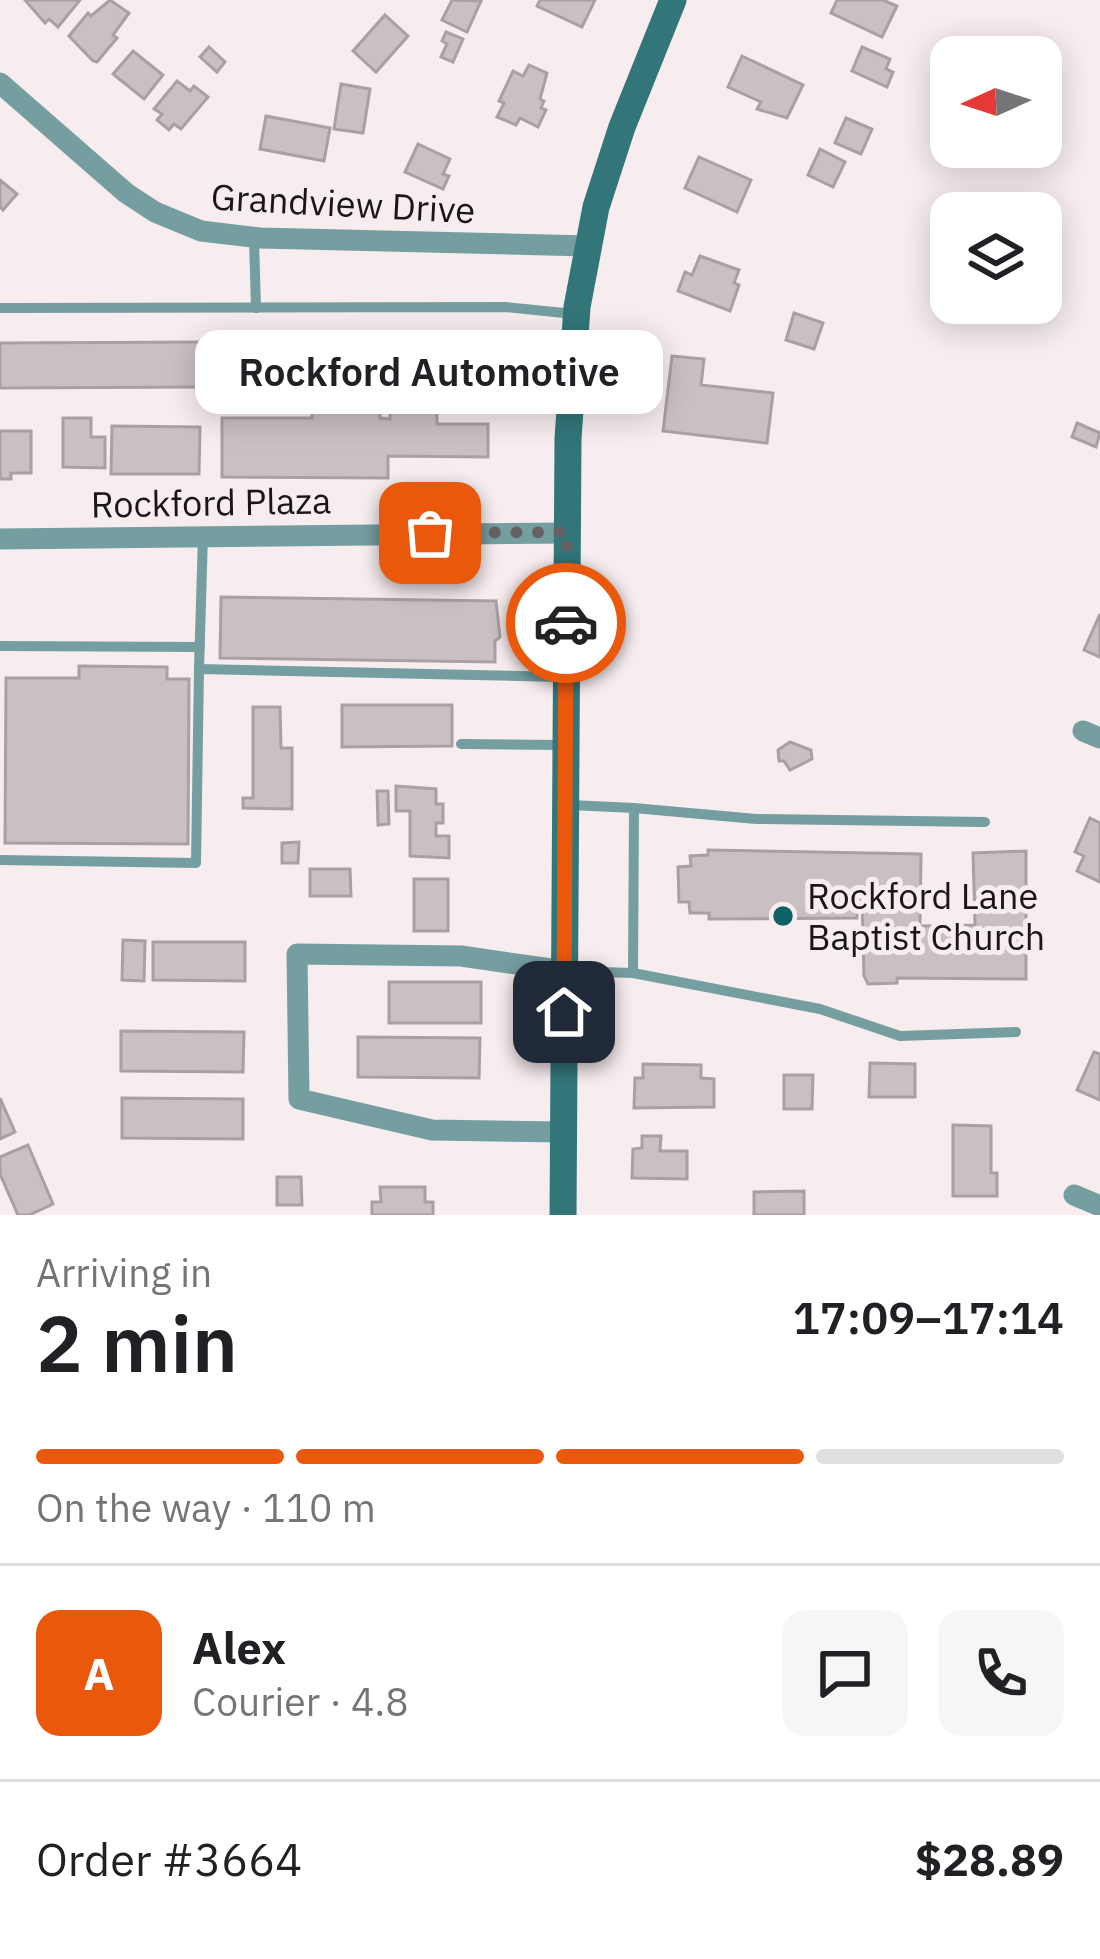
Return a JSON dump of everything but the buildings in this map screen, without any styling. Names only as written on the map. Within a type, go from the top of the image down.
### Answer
[{"type":"main road","points":[[563,1215],[568,439],[577,314],[588,246],[622,128],[673,0]]},
{"type":"street","name":"Grandview Drive","points":[[0,83],[126,193],[154,212],[201,231],[254,237],[588,246]]},
{"type":"street","name":"Rockford Plaza","points":[[0,539],[567,532]]},
{"type":"street","points":[[562,1132],[432,1130],[299,1100],[297,954],[461,956],[565,971]]},
{"type":"street","points":[[1074,1195],[1100,1206]]},
{"type":"lane","points":[[254,237],[256,308]]},
{"type":"lane","points":[[0,308],[505,307],[577,314]]},
{"type":"lane","points":[[0,860],[196,863],[203,534]]},
{"type":"lane","points":[[0,646],[200,647]]},
{"type":"lane","points":[[200,669],[566,677]]},
{"type":"lane","points":[[461,744],[565,745]]},
{"type":"lane","points":[[565,804],[756,819],[985,822]]},
{"type":"lane","points":[[633,973],[634,808]]},
{"type":"lane","points":[[565,971],[633,973],[820,1010],[900,1036],[1016,1031]]},
{"type":"way so far","points":[[430,533],[567,532],[566,623]]},
{"type":"place","name":"Rockford Automotive","points":[[430,533]]},
{"type":"place","name":"Rockford Lane Baptist Church","points":[[783,916]]},
{"type":"route","points":[[564,1012],[566,623]]}]
